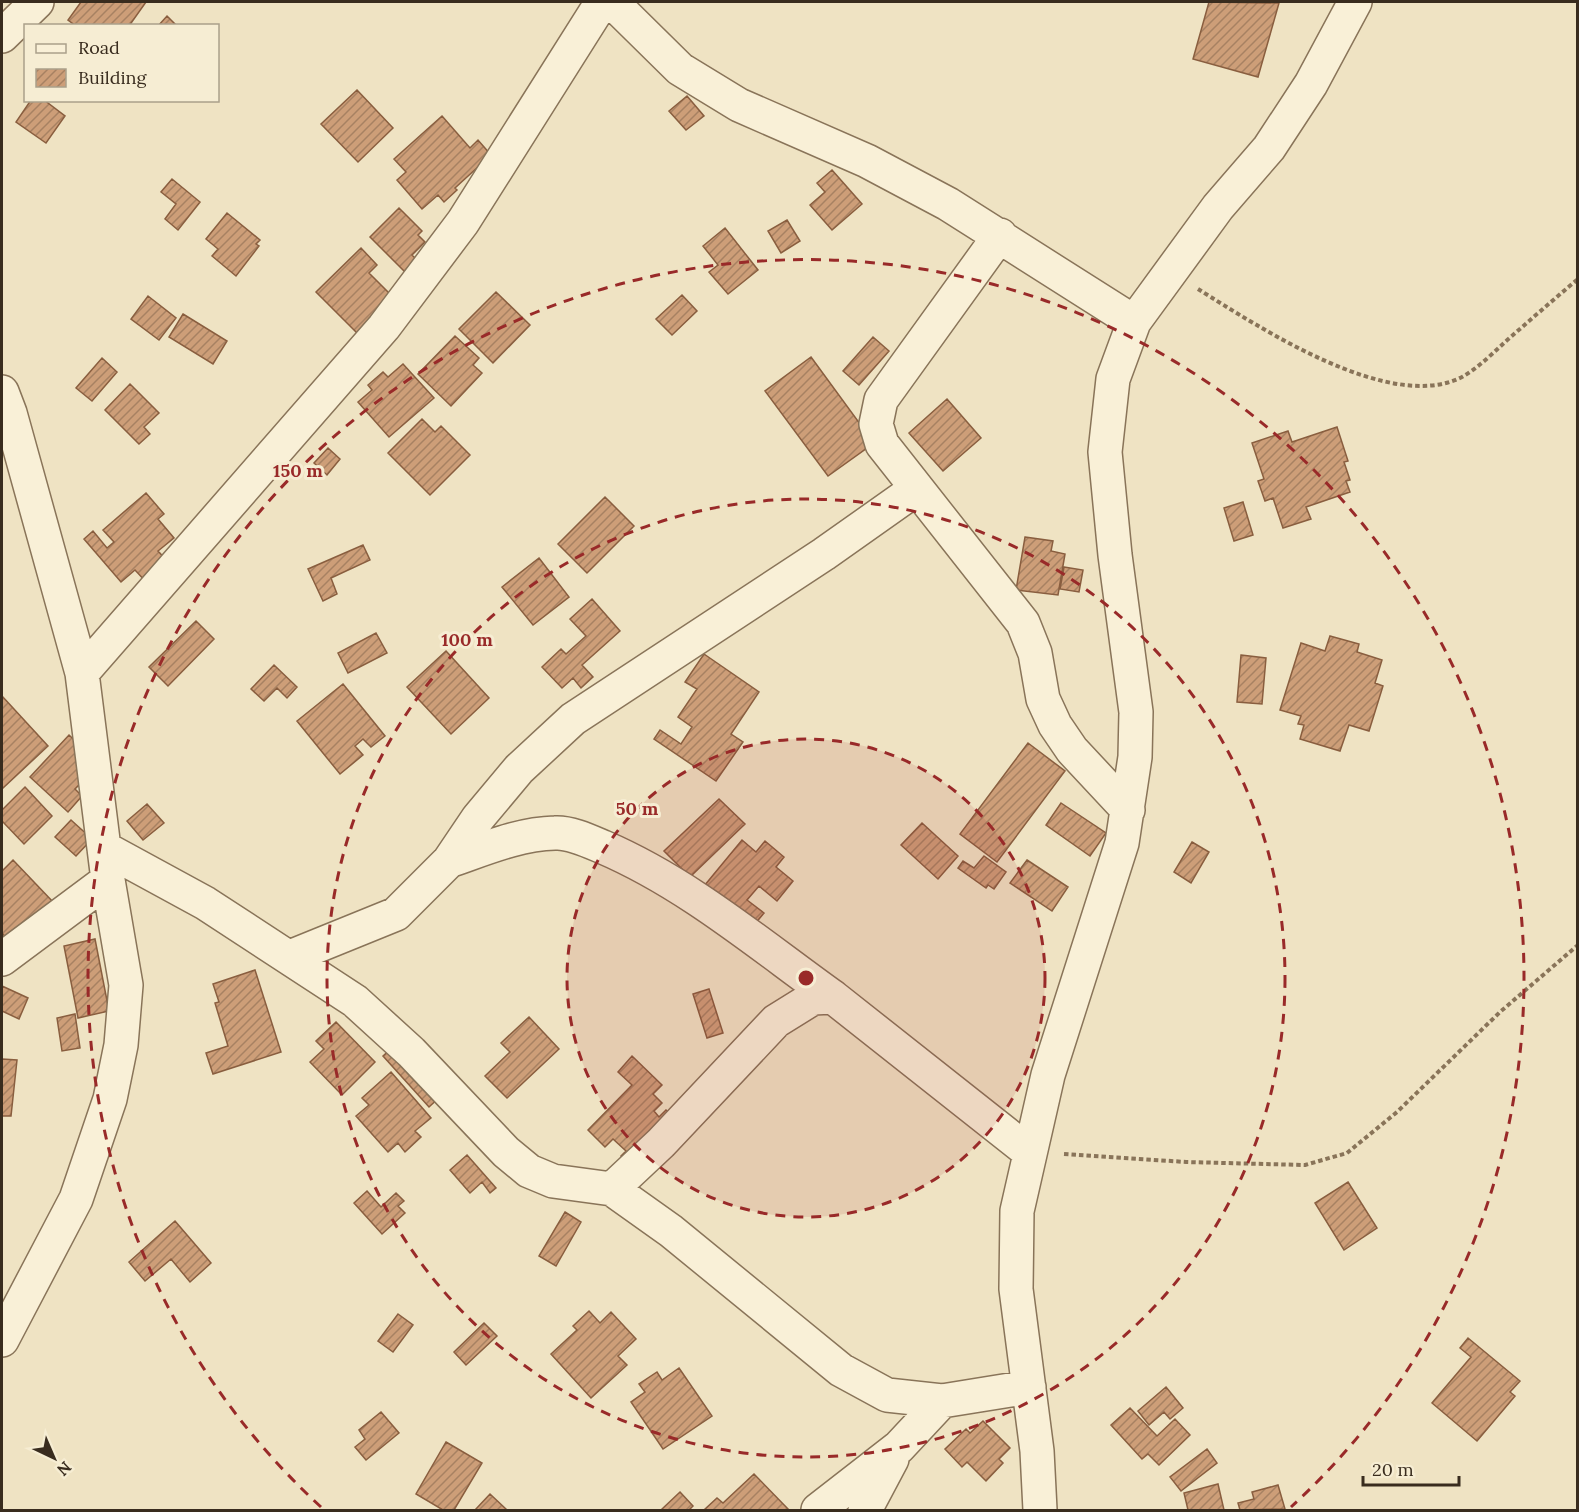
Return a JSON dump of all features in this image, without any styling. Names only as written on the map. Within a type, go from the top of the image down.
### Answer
[{"type":"street","points":[[2,36],[37,2]]},
{"type":"street","points":[[82,673],[384,327],[463,222],[602,2]]},
{"type":"street","points":[[612,2],[680,69],[739,105],[867,161],[1000,235],[1134,322]]},
{"type":"street","points":[[1040,1510],[1029,1387],[1016,1289],[1017,1211],[1048,1075],[1122,843],[1135,757],[1136,712],[1115,555],[1105,452],[1113,379],[1134,322],[1218,207],[1269,148],[1311,84],[1355,2]]},
{"type":"street","points":[[1000,235],[881,400],[876,424],[882,444],[1023,623],[1035,653],[1043,699],[1055,725],[1072,750],[1128,810]]},
{"type":"street","points":[[2,392],[82,673],[108,880],[126,985],[121,1045],[110,1099],[76,1199],[2,1340]]},
{"type":"street","points":[[290,957],[396,914],[449,861],[478,818],[519,769],[573,719],[824,554],[916,489]]},
{"type":"street","points":[[449,861],[513,839],[557,832],[587,840],[640,863],[690,894],[833,997],[1029,1152]]},
{"type":"street","points":[[104,848],[205,903],[355,1001],[411,1052],[506,1152],[529,1171],[554,1181],[612,1189],[670,1231],[841,1370],[887,1395],[942,1401],[1029,1387]]},
{"type":"street","points":[[2,959],[108,880]]},
{"type":"street","points":[[612,1189],[661,1143],[776,1021],[813,998],[833,997]]},
{"type":"street","points":[[818,1510],[899,1447],[942,1401]]},
{"type":"street","points":[[865,1510],[899,1447]]},
{"type":"path","points":[[1171,272],[1282,341],[1361,375],[1402,384],[1438,386],[1463,376],[1478,365],[1578,279]]},
{"type":"path","points":[[1029,1152],[1186,1162],[1305,1165],[1347,1153],[1397,1112],[1500,1012],[1578,945]]},
{"type":"building","points":[[81,2],[146,2],[130,24],[73,24],[68,20]]},
{"type":"building","points":[[1209,2],[1279,3],[1258,77],[1193,59]]},
{"type":"building","points":[[167,16],[175,24],[160,24]]},
{"type":"building","points":[[357,90],[393,128],[358,162],[321,124]]},
{"type":"building","points":[[687,96],[704,116],[686,130],[669,111]]},
{"type":"building","points":[[30,102],[47,102],[65,116],[46,143],[16,122]]},
{"type":"building","points":[[442,116],[470,148],[478,140],[491,155],[455,188],[457,190],[444,202],[438,195],[422,209],[397,180],[406,172],[394,159]]},
{"type":"building","points":[[832,170],[862,204],[832,230],[810,205],[825,192],[817,183]]},
{"type":"building","points":[[172,179],[200,202],[178,230],[165,219],[176,204],[161,192]]},
{"type":"building","points":[[399,208],[422,231],[418,235],[425,242],[412,255],[422,265],[410,277],[370,237]]},
{"type":"building","points":[[227,213],[260,240],[256,244],[259,246],[236,276],[212,256],[218,249],[206,239]]},
{"type":"building","points":[[787,220],[800,241],[781,253],[768,231]]},
{"type":"building","points":[[725,228],[758,270],[728,294],[709,272],[718,265],[703,246]]},
{"type":"building","points":[[361,248],[377,265],[369,273],[396,300],[360,336],[316,292]]},
{"type":"building","points":[[496,292],[530,325],[493,363],[459,329]]},
{"type":"building","points":[[682,295],[697,311],[672,335],[656,319]]},
{"type":"building","points":[[148,296],[176,318],[159,340],[131,319]]},
{"type":"building","points":[[183,314],[227,341],[213,364],[169,337]]},
{"type":"building","points":[[455,336],[479,358],[473,365],[482,373],[451,406],[418,374]]},
{"type":"building","points":[[873,337],[889,351],[859,385],[843,371]]},
{"type":"building","points":[[811,357],[874,443],[828,476],[765,391]]},
{"type":"building","points":[[102,358],[117,372],[92,401],[76,388]]},
{"type":"building","points":[[403,364],[434,398],[389,437],[358,402],[372,390],[368,385],[383,372],[388,377]]},
{"type":"building","points":[[130,384],[159,413],[144,427],[150,434],[139,444],[105,410]]},
{"type":"building","points":[[947,399],[981,438],[943,471],[909,433]]},
{"type":"building","points":[[422,419],[435,432],[441,426],[470,455],[430,495],[388,453]]},
{"type":"building","points":[[1337,427],[1348,461],[1344,462],[1350,480],[1346,481],[1350,492],[1306,507],[1311,519],[1283,528],[1273,498],[1265,501],[1258,481],[1264,479],[1252,443],[1288,431],[1292,442]]},
{"type":"building","points":[[328,448],[340,459],[327,475],[314,463]]},
{"type":"building","points":[[146,493],[164,514],[158,519],[174,538],[158,551],[171,565],[148,584],[135,570],[121,582],[84,539],[93,531],[107,548],[114,542],[103,530]]},
{"type":"building","points":[[605,497],[634,526],[587,573],[558,544]]},
{"type":"building","points":[[1243,502],[1253,535],[1234,541],[1224,508]]},
{"type":"building","points":[[1025,537],[1053,541],[1051,551],[1065,554],[1058,595],[1016,590]]},
{"type":"building","points":[[363,545],[370,560],[331,578],[337,594],[323,601],[308,569]]},
{"type":"building","points":[[539,558],[569,597],[533,625],[502,587]]},
{"type":"building","points":[[1064,567],[1083,570],[1079,592],[1060,589]]},
{"type":"building","points":[[592,599],[620,631],[582,665],[593,677],[581,688],[573,678],[562,688],[542,667],[561,649],[566,654],[586,636],[570,619]]},
{"type":"building","points":[[196,621],[214,639],[168,686],[149,667]]},
{"type":"building","points":[[376,633],[387,653],[348,673],[338,653]]},
{"type":"building","points":[[1330,636],[1359,644],[1357,652],[1382,660],[1375,683],[1383,686],[1369,731],[1349,725],[1340,751],[1300,739],[1304,725],[1298,724],[1301,716],[1280,710],[1301,643],[1325,651]]},
{"type":"building","points":[[446,651],[489,698],[451,734],[407,687]]},
{"type":"building","points":[[704,654],[759,692],[731,734],[743,742],[716,781],[654,739],[660,730],[681,744],[692,727],[678,717],[697,689],[685,682]]},
{"type":"building","points":[[1241,655],[1266,658],[1262,704],[1237,702]]},
{"type":"building","points":[[274,665],[297,687],[287,698],[277,688],[264,701],[251,689]]},
{"type":"building","points":[[343,684],[385,736],[371,747],[363,739],[355,746],[363,755],[340,774],[297,721]]},
{"type":"building","points":[[2,696],[48,746],[3,788],[2,786]]},
{"type":"building","points":[[69,735],[92,757],[90,774],[75,789],[82,796],[68,812],[30,777]]},
{"type":"building","points":[[1028,743],[1065,771],[997,862],[960,834]]},
{"type":"building","points":[[25,787],[52,816],[24,844],[2,821],[2,810]]},
{"type":"building","points":[[719,799],[745,824],[690,877],[664,851]]},
{"type":"building","points":[[1061,803],[1106,833],[1090,856],[1046,825]]},
{"type":"building","points":[[147,804],[164,823],[143,840],[127,821]]},
{"type":"building","points":[[71,820],[92,839],[76,856],[55,837]]},
{"type":"building","points":[[922,823],[958,856],[938,879],[901,845]]},
{"type":"building","points":[[742,840],[756,852],[765,841],[784,857],[776,867],[793,881],[777,901],[759,886],[747,900],[764,913],[749,931],[700,891]]},
{"type":"building","points":[[1192,842],[1209,852],[1191,883],[1174,872]]},
{"type":"building","points":[[984,856],[1006,872],[994,889],[988,885],[986,888],[958,868],[963,861],[974,868]]},
{"type":"building","points":[[13,860],[54,903],[11,944],[2,933],[2,871]]},
{"type":"building","points":[[1027,860],[1068,887],[1052,911],[1010,883]]},
{"type":"building","points":[[95,939],[109,1011],[78,1018],[64,946]]},
{"type":"building","points":[[255,970],[281,1052],[213,1074],[206,1053],[228,1046],[215,1003],[219,1002],[213,984]]},
{"type":"building","points":[[2,986],[28,998],[19,1019],[2,1011]]},
{"type":"building","points":[[709,989],[723,1033],[707,1038],[693,994]]},
{"type":"building","points":[[75,1014],[80,1048],[62,1051],[57,1018]]},
{"type":"building","points":[[529,1017],[559,1049],[507,1098],[485,1076],[510,1052],[501,1043]]},
{"type":"building","points":[[336,1022],[375,1062],[342,1095],[310,1062],[324,1049],[316,1041]]},
{"type":"building","points":[[396,1044],[442,1095],[429,1107],[383,1056]]},
{"type":"building","points":[[632,1056],[662,1085],[653,1094],[662,1103],[654,1111],[659,1117],[666,1110],[674,1117],[628,1164],[621,1156],[626,1151],[613,1139],[605,1147],[588,1130],[632,1085],[618,1072]]},
{"type":"building","points":[[2,1059],[17,1060],[11,1116],[2,1116]]},
{"type":"building","points":[[391,1072],[431,1118],[415,1131],[421,1137],[405,1152],[398,1143],[388,1152],[356,1116],[369,1105],[362,1098]]},
{"type":"building","points":[[467,1155],[496,1188],[490,1193],[482,1182],[470,1193],[450,1170]]},
{"type":"building","points":[[1348,1182],[1377,1228],[1344,1250],[1315,1203]]},
{"type":"building","points":[[367,1191],[381,1207],[396,1193],[404,1201],[398,1206],[405,1213],[382,1234],[354,1203]]},
{"type":"building","points":[[565,1212],[581,1222],[556,1266],[539,1256]]},
{"type":"building","points":[[175,1221],[211,1263],[190,1282],[171,1259],[145,1281],[129,1262]]},
{"type":"building","points":[[589,1311],[600,1323],[611,1312],[636,1339],[618,1356],[627,1365],[591,1398],[551,1354],[577,1330],[573,1326]]},
{"type":"building","points":[[398,1314],[413,1325],[393,1352],[378,1341]]},
{"type":"building","points":[[484,1323],[497,1336],[466,1365],[454,1352]]},
{"type":"building","points":[[1468,1338],[1520,1381],[1510,1392],[1515,1396],[1477,1441],[1432,1403],[1471,1357],[1460,1348]]},
{"type":"building","points":[[679,1368],[712,1416],[663,1449],[631,1402],[645,1392],[639,1384],[657,1372],[662,1380]]},
{"type":"building","points":[[1166,1387],[1183,1408],[1170,1419],[1164,1412],[1149,1425],[1138,1411]]},
{"type":"building","points":[[1130,1408],[1157,1436],[1175,1419],[1190,1435],[1159,1465],[1148,1454],[1142,1459],[1111,1425]]},
{"type":"building","points":[[381,1412],[399,1433],[366,1460],[355,1447],[365,1439],[359,1430]]},
{"type":"building","points":[[983,1421],[1010,1448],[999,1459],[1003,1463],[986,1481],[967,1462],[962,1467],[945,1449],[966,1429],[970,1433]]},
{"type":"building","points":[[446,1442],[482,1463],[454,1510],[443,1510],[416,1494]]},
{"type":"building","points":[[1207,1449],[1217,1463],[1181,1491],[1170,1477]]},
{"type":"building","points":[[754,1474],[789,1510],[704,1510],[717,1498],[723,1503]]},
{"type":"building","points":[[1218,1484],[1224,1510],[1188,1510],[1184,1493]]},
{"type":"building","points":[[1278,1485],[1285,1509],[1240,1510],[1238,1503],[1254,1499],[1252,1492]]},
{"type":"building","points":[[680,1492],[693,1506],[689,1510],[661,1510]]},
{"type":"building","points":[[490,1494],[507,1510],[475,1510]]}]
